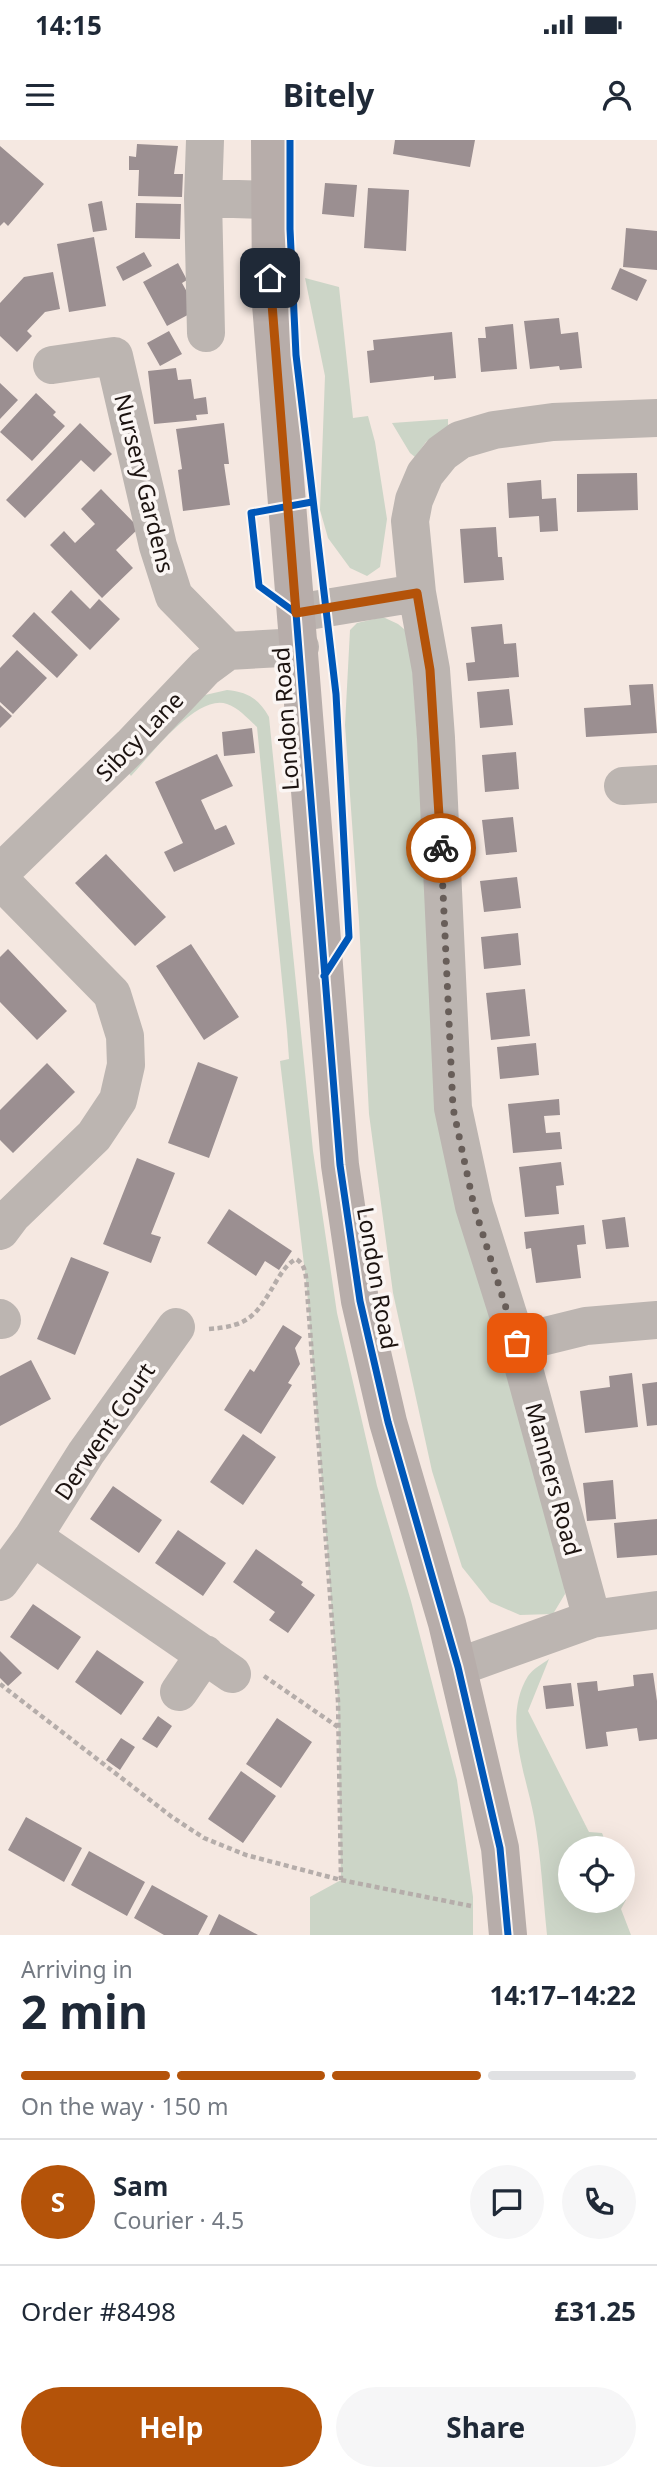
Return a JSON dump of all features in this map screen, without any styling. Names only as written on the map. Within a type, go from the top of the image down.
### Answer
[{"type":"main road","name":"London Road","points":[[270,140],[268,200],[271,304],[340,1165],[360,1301],[388,1422],[458,1667],[500,1848],[508,1924]]},
{"type":"street","points":[[205,140],[203,198],[206,333]]},
{"type":"street","points":[[203,198],[268,200]]},
{"type":"street","name":"Nursery Gardens","points":[[52,365],[114,356],[158,546],[174,596],[228,651]]},
{"type":"street","name":"Manners Road","points":[[592,1619],[517,1343],[474,1206],[453,1108],[436,738],[410,520],[414,500],[425,474],[442,453],[460,440],[494,430],[553,422],[657,418]]},
{"type":"street","points":[[228,651],[417,593]]},
{"type":"street","name":"Sibcy Lane","points":[[0,873],[131,746],[205,668],[228,651]]},
{"type":"street","points":[[0,880],[112,994],[125,1036],[126,1065],[118,1101],[94,1136],[12,1215],[0,1231]]},
{"type":"street","points":[[517,1343],[586,1326],[657,1320]]},
{"type":"street","name":"Derwent Court","points":[[0,1582],[33,1537],[86,1453],[176,1327]]},
{"type":"street","points":[[33,1537],[218,1664],[179,1692]]},
{"type":"street","points":[[458,1667],[592,1619],[657,1610]]},
{"type":"path","points":[[176,1327],[198,1330],[224,1328],[245,1322],[255,1314],[292,1261],[296,1259],[301,1262],[304,1269],[331,1600],[338,1727],[341,1880]]},
{"type":"path","points":[[218,1664],[253,1668],[338,1727]]},
{"type":"path","points":[[0,1685],[172,1817],[204,1838],[246,1855],[508,1924]]},
{"type":"green space","points":[[305,278],[339,287],[353,418],[368,416],[375,442],[387,519],[380,567],[367,576],[350,568],[328,538],[320,510],[325,376]]},
{"type":"green space","points":[[448,419],[448,427],[426,442],[415,457],[392,423]]},
{"type":"green space","points":[[383,617],[410,634],[435,988],[562,1554],[565,1594],[553,1614],[520,1615],[490,1602],[462,1567],[432,1471],[393,1293],[369,1114],[345,725],[350,630],[357,623]]},
{"type":"green space","points":[[227,690],[252,698],[269,717],[313,1151],[337,1313],[377,1486],[411,1601],[457,1780],[473,1897],[473,1935],[310,1935],[310,1897],[341,1880],[338,1701],[307,1290],[280,1061],[289,1059],[257,727],[231,706],[215,703],[202,708],[175,728],[131,776],[127,771],[205,695]]},
{"type":"green space","points":[[549,1659],[528,1711],[589,1832],[602,1833],[603,1836],[558,1836],[558,1913],[623,1913],[631,1935],[547,1935],[536,1832],[516,1728],[520,1692],[535,1669]]},
{"type":"building","points":[[395,140],[475,140],[470,167],[393,154]]},
{"type":"building","points":[[137,144],[178,146],[174,174],[183,174],[182,197],[138,196],[139,170],[129,170],[129,156],[136,157]]},
{"type":"building","points":[[0,146],[44,184],[8,226],[4,222],[0,226]]},
{"type":"building","points":[[325,183],[357,185],[354,217],[322,214]]},
{"type":"building","points":[[368,188],[409,190],[406,251],[364,248]]},
{"type":"building","points":[[102,201],[107,230],[93,232],[88,204]]},
{"type":"building","points":[[136,203],[181,204],[180,239],[135,238]]},
{"type":"building","points":[[626,228],[657,231],[657,270],[623,267]]},
{"type":"building","points":[[94,237],[106,306],[69,312],[57,244]]},
{"type":"building","points":[[144,252],[152,266],[123,281],[116,267]]},
{"type":"building","points":[[178,263],[187,280],[182,283],[197,310],[167,326],[143,282]]},
{"type":"building","points":[[620,268],[647,280],[637,301],[611,289]]},
{"type":"building","points":[[53,272],[60,309],[45,312],[27,331],[32,336],[17,352],[0,336],[0,303],[24,277]]},
{"type":"building","points":[[559,318],[561,334],[578,332],[582,368],[560,370],[559,366],[530,369],[524,321]]},
{"type":"building","points":[[513,324],[517,369],[481,372],[478,338],[486,338],[485,327]]},
{"type":"building","points":[[169,331],[182,354],[160,366],[147,343]]},
{"type":"building","points":[[452,332],[456,378],[434,380],[434,376],[370,383],[367,351],[374,350],[373,340]]},
{"type":"building","points":[[176,368],[178,380],[191,379],[194,399],[206,397],[208,414],[196,415],[197,420],[154,424],[148,371]]},
{"type":"building","points":[[0,383],[18,400],[0,419]]},
{"type":"building","points":[[36,393],[56,412],[53,415],[65,426],[32,461],[0,432]]},
{"type":"building","points":[[80,423],[112,454],[94,472],[81,460],[25,518],[6,500]]},
{"type":"building","points":[[224,423],[229,464],[224,464],[230,505],[183,511],[178,470],[182,469],[176,429]]},
{"type":"building","points":[[637,473],[638,510],[577,512],[577,474]]},
{"type":"building","points":[[541,480],[542,499],[556,498],[558,531],[540,532],[539,516],[509,518],[507,483]]},
{"type":"building","points":[[101,489],[139,528],[116,550],[133,568],[102,598],[50,545],[64,531],[75,543],[95,524],[81,509]]},
{"type":"building","points":[[496,527],[498,557],[502,557],[504,580],[464,583],[460,529]]},
{"type":"building","points":[[71,590],[90,609],[99,599],[120,619],[90,650],[51,612]]},
{"type":"building","points":[[34,612],[78,655],[57,678],[12,636]]},
{"type":"building","points":[[502,624],[504,644],[516,643],[519,677],[468,681],[466,663],[475,662],[471,627]]},
{"type":"building","points":[[17,650],[47,678],[13,714],[0,702],[0,668]]},
{"type":"building","points":[[653,684],[657,733],[586,737],[584,708],[631,705],[629,685]]},
{"type":"building","points":[[509,689],[513,725],[480,728],[477,692]]},
{"type":"building","points":[[0,705],[12,716],[0,728]]},
{"type":"building","points":[[252,728],[255,753],[224,756],[222,732]]},
{"type":"building","points":[[516,752],[519,789],[485,792],[482,755]]},
{"type":"building","points":[[217,754],[233,786],[201,800],[215,830],[226,825],[235,844],[174,872],[164,852],[183,843],[155,782]]},
{"type":"building","points":[[513,817],[517,852],[486,855],[482,820]]},
{"type":"building","points":[[106,854],[166,917],[135,946],[75,883]]},
{"type":"building","points":[[517,877],[521,908],[484,912],[480,881]]},
{"type":"building","points":[[518,933],[521,965],[484,969],[481,937]]},
{"type":"building","points":[[191,944],[239,1017],[204,1040],[156,966]]},
{"type":"building","points":[[8,949],[67,1011],[37,1040],[0,1002],[0,957]]},
{"type":"building","points":[[525,989],[530,1036],[491,1040],[486,993]]},
{"type":"building","points":[[536,1043],[539,1075],[500,1079],[497,1047]]},
{"type":"building","points":[[198,1062],[238,1077],[209,1158],[168,1143]]},
{"type":"building","points":[[47,1063],[75,1092],[13,1153],[0,1140],[0,1110]]},
{"type":"building","points":[[559,1099],[560,1115],[544,1116],[546,1133],[560,1132],[562,1149],[513,1153],[508,1104]]},
{"type":"building","points":[[137,1158],[175,1173],[151,1234],[161,1237],[151,1263],[103,1244]]},
{"type":"building","points":[[561,1162],[564,1185],[556,1186],[559,1214],[525,1217],[519,1167]]},
{"type":"building","points":[[229,1209],[292,1251],[279,1270],[265,1261],[256,1276],[207,1243]]},
{"type":"building","points":[[625,1217],[629,1247],[606,1249],[602,1220]]},
{"type":"building","points":[[584,1225],[586,1244],[577,1245],[581,1278],[536,1283],[531,1248],[526,1249],[524,1232]]},
{"type":"building","points":[[71,1257],[109,1272],[75,1355],[37,1339]]},
{"type":"building","points":[[283,1325],[302,1337],[295,1348],[300,1364],[288,1383],[292,1385],[261,1434],[224,1410],[250,1369],[254,1372]]},
{"type":"building","points":[[31,1360],[51,1399],[0,1426],[0,1376]]},
{"type":"building","points":[[632,1373],[638,1427],[585,1433],[580,1391],[610,1387],[609,1376]]},
{"type":"building","points":[[657,1382],[657,1425],[647,1426],[642,1384]]},
{"type":"building","points":[[243,1434],[276,1457],[243,1505],[210,1482]]},
{"type":"building","points":[[613,1480],[616,1519],[587,1521],[583,1483]]},
{"type":"building","points":[[113,1486],[162,1520],[139,1553],[90,1519]]},
{"type":"building","points":[[657,1519],[657,1555],[617,1558],[614,1523]]},
{"type":"building","points":[[178,1530],[226,1563],[203,1596],[155,1563]]},
{"type":"building","points":[[256,1549],[303,1582],[301,1585],[315,1595],[288,1633],[269,1620],[275,1612],[233,1582]]},
{"type":"building","points":[[33,1604],[81,1637],[58,1670],[10,1637]]},
{"type":"building","points":[[97,1650],[144,1682],[121,1715],[75,1682]]},
{"type":"building","points":[[0,1651],[22,1673],[8,1686],[0,1678]]},
{"type":"building","points":[[653,1673],[657,1701],[657,1739],[639,1741],[637,1728],[606,1732],[608,1746],[586,1749],[577,1683],[597,1681],[598,1691],[634,1686],[633,1675]]},
{"type":"building","points":[[571,1683],[574,1706],[546,1709],[543,1686]]},
{"type":"building","points":[[158,1716],[172,1726],[157,1748],[142,1739]]},
{"type":"building","points":[[277,1718],[312,1742],[281,1788],[246,1764]]},
{"type":"building","points":[[121,1738],[135,1747],[120,1770],[106,1760]]},
{"type":"building","points":[[241,1771],[276,1796],[243,1843],[208,1819]]},
{"type":"building","points":[[26,1817],[82,1848],[64,1882],[8,1850]]},
{"type":"building","points":[[89,1851],[145,1882],[127,1916],[71,1885]]},
{"type":"building","points":[[152,1885],[208,1916],[198,1935],[164,1935],[134,1918]]},
{"type":"building","points":[[219,1914],[258,1935],[209,1935]]},
{"type":"cycle path","points":[[290,140],[290,229],[296,355],[336,694],[349,937],[324,976]]},
{"type":"cycle path","points":[[312,502],[251,513],[259,586],[296,613],[340,1165],[360,1301],[388,1422],[458,1667],[500,1848],[508,1935]]},
{"type":"way so far","points":[[441,848],[453,1108],[474,1206],[517,1343]]},
{"type":"route","points":[[270,278],[296,613],[417,593],[430,670],[441,848]]}]
